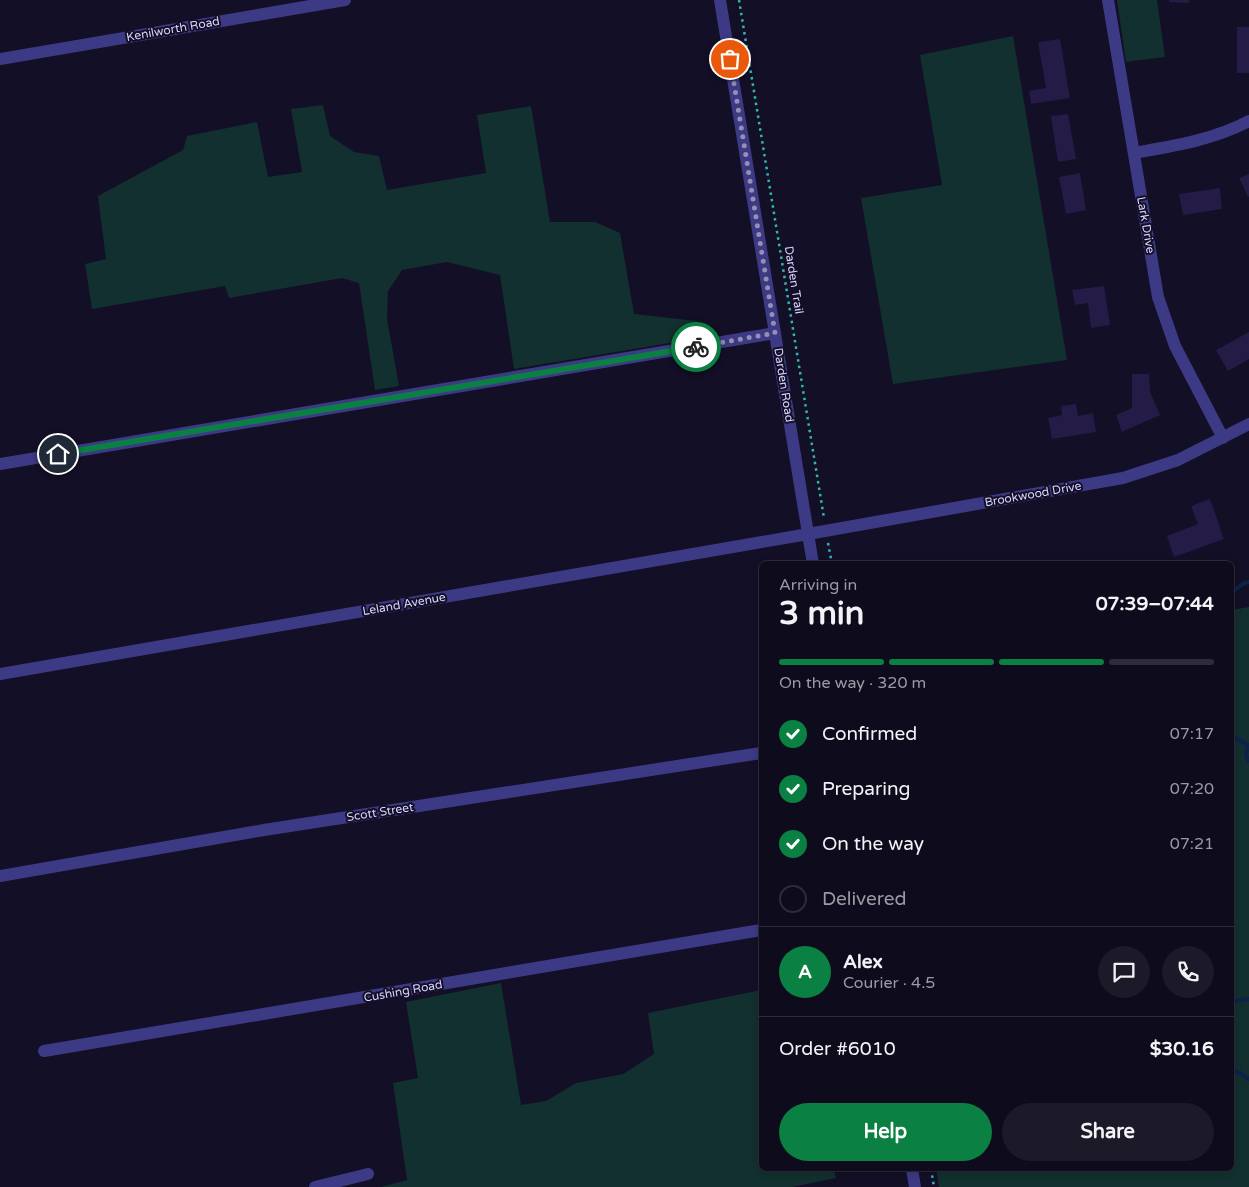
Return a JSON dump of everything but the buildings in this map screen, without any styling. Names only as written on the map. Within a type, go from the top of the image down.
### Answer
[{"type":"street","name":"Kenilworth Road","points":[[0,59],[345,0]]},
{"type":"street","name":"Darden Road","points":[[720,0],[812,561]]},
{"type":"street","name":"Lark Drive","points":[[1108,0],[1158,297],[1166,326],[1175,346],[1223,438]]},
{"type":"street","points":[[1134,153],[1191,143],[1216,136],[1249,121]]},
{"type":"street","points":[[0,464],[775,333]]},
{"type":"street","name":"Brookwood Drive","points":[[808,534],[1123,478],[1178,460],[1249,424]]},
{"type":"street","name":"Leland Avenue","points":[[0,674],[808,534]]},
{"type":"street","name":"Scott Street","points":[[0,876],[264,830],[759,753]]},
{"type":"street","name":"Cushing Road","points":[[44,1051],[759,930]]},
{"type":"street","points":[[912,1171],[915,1187]]},
{"type":"street","points":[[315,1187],[368,1174]]},
{"type":"path","name":"Darden Trail","points":[[740,0],[831,561]]},
{"type":"path","points":[[931,1171],[934,1187]]},
{"type":"green space","points":[[1117,0],[1157,0],[1165,57],[1126,62]]},
{"type":"green space","points":[[1013,36],[1067,360],[893,384],[861,198],[942,185],[920,55]]},
{"type":"green space","points":[[323,105],[330,136],[354,152],[379,156],[387,190],[486,173],[477,115],[531,106],[550,222],[595,222],[620,233],[634,314],[697,321],[700,338],[514,369],[500,275],[447,262],[402,270],[388,291],[387,319],[399,386],[375,390],[359,283],[342,278],[229,298],[225,286],[92,309],[85,264],[106,259],[98,196],[183,150],[187,136],[257,122],[268,177],[302,172],[291,109]]},
{"type":"green space","points":[[1249,607],[1249,1187],[939,1187],[936,1171],[1234,1171],[1234,610]]},
{"type":"green space","points":[[501,983],[521,1105],[546,1101],[576,1083],[623,1074],[654,1054],[648,1013],[759,990],[759,1171],[834,1171],[836,1178],[792,1187],[381,1187],[407,1180],[393,1083],[418,1078],[406,1002]]},
{"type":"waterway","points":[[1234,591],[1244,583],[1249,582]]},
{"type":"waterway","points":[[1234,737],[1248,745],[1246,755],[1249,761]]},
{"type":"waterway","points":[[1234,1002],[1249,999]]},
{"type":"waterway","points":[[1234,1072],[1249,1079]]},
{"type":"way so far","points":[[696,347],[775,333],[730,59]]},
{"type":"route","points":[[58,454],[696,347]]}]
